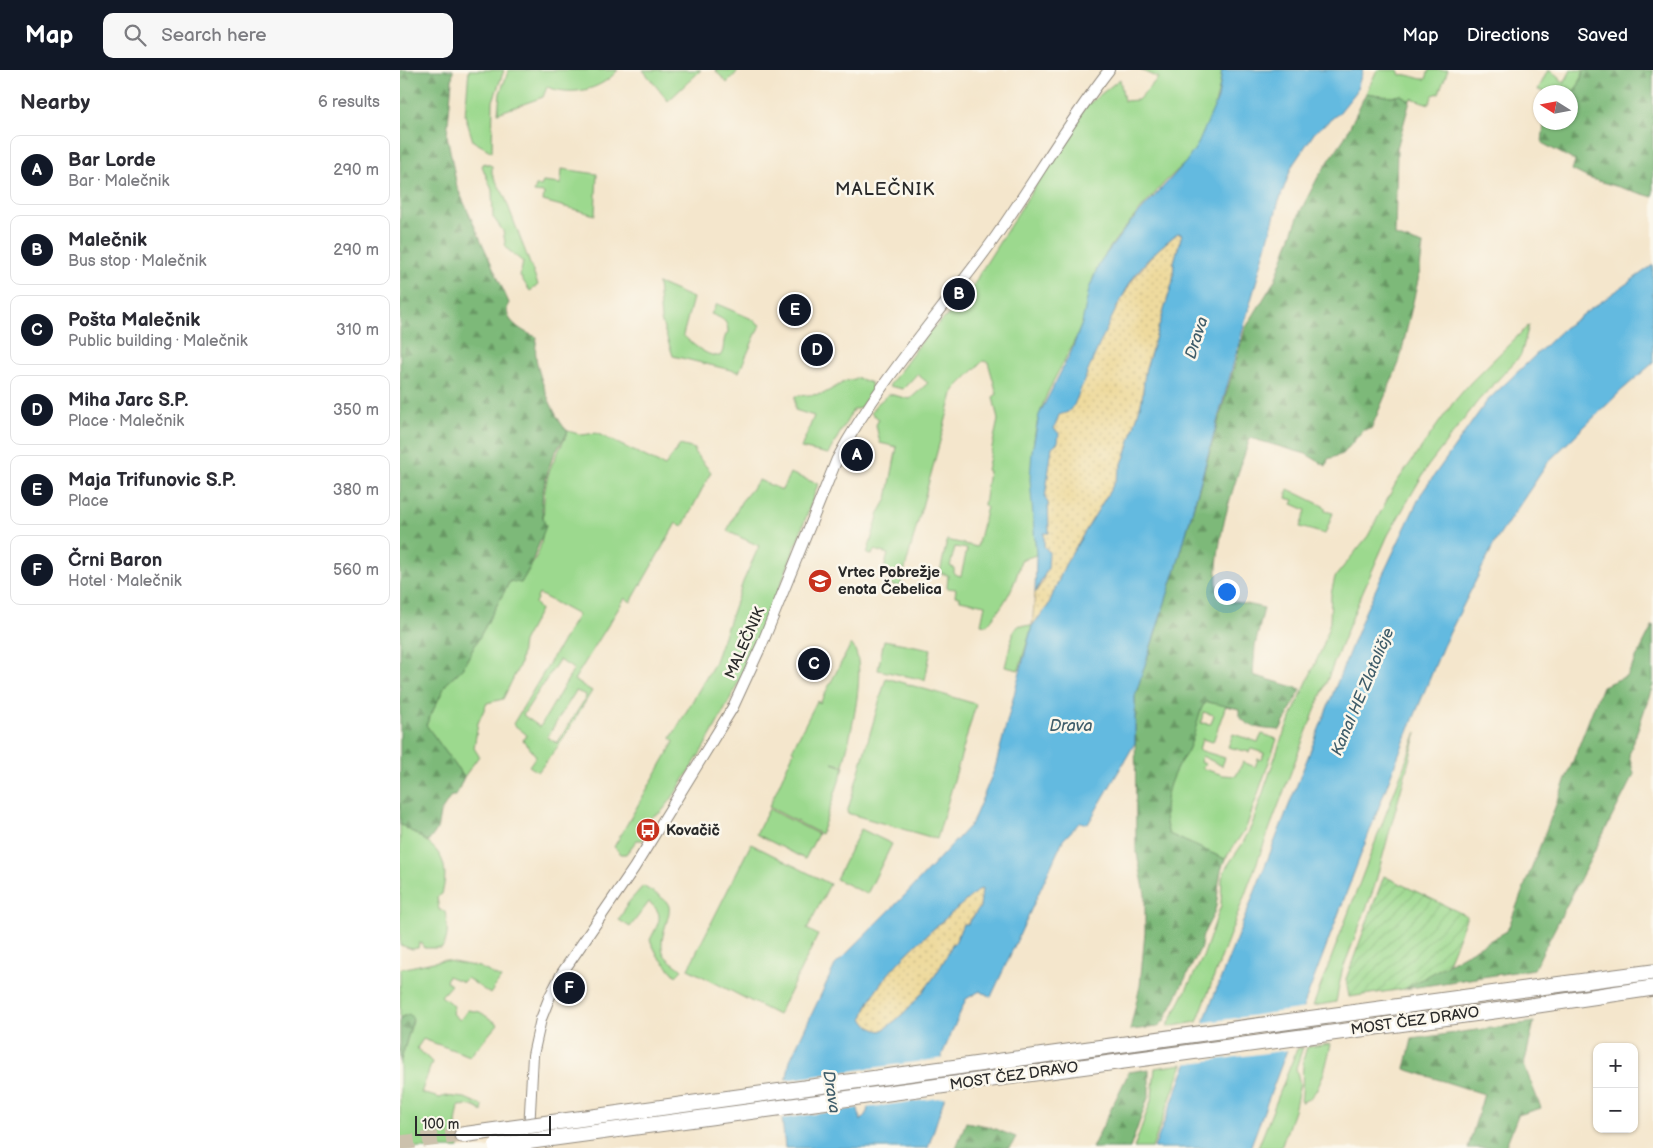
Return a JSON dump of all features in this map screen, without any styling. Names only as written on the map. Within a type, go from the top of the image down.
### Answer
[{"type":"highway","name":"MOST ČEZ DRAVO","points":[[462,1134],[1653,972]]},
{"type":"highway","name":"MOST ČEZ DRAVO","points":[[491,1147],[1653,988]]},
{"type":"street","name":"MALEČNIK","points":[[528,1148],[532,1063],[537,1032],[548,1001],[562,974],[620,890],[733,707],[762,644],[837,459],[846,442],[901,358],[991,243],[1080,108],[1109,70]]},
{"type":"green space","points":[[400,70],[453,70],[447,135],[457,187],[509,303],[507,309],[510,320],[520,329],[537,337],[536,357],[543,385],[552,408],[568,431],[549,466],[542,502],[543,519],[546,526],[530,567],[521,583],[510,581],[462,669],[446,684],[426,725],[464,777],[456,796],[451,796],[440,813],[437,830],[428,842],[400,824]]},
{"type":"green space","points":[[469,70],[504,70],[493,101],[492,152],[473,141],[465,115]]},
{"type":"green space","points":[[509,70],[618,70],[603,83],[585,90],[566,91],[547,87],[543,97],[498,113],[500,93]]},
{"type":"green space","points":[[643,70],[701,70],[668,101]]},
{"type":"green space","points":[[715,70],[739,70],[727,83]]},
{"type":"green space","points":[[1140,70],[1222,70],[1211,118],[1194,151],[1123,230],[1097,269],[1081,326],[1043,404],[1035,433],[1032,485],[1036,555],[1021,560],[1016,579],[999,610],[987,625],[981,624],[985,605],[960,600],[960,597],[955,596],[956,589],[947,588],[948,575],[940,573],[947,540],[977,547],[987,507],[984,505],[989,471],[987,470],[998,420],[993,397],[997,394],[988,362],[983,361],[954,390],[900,587],[889,584],[888,574],[883,573],[888,554],[874,550],[872,555],[867,554],[879,513],[887,499],[897,447],[880,443],[876,425],[879,419],[871,413],[875,406],[889,394],[910,399],[928,383],[917,374],[903,389],[889,386],[929,332],[967,298],[980,273],[1086,106],[1120,79],[1124,101],[1138,100],[1158,78]],"holes":[[[955,547],[967,549],[961,576],[954,574],[954,568],[950,566]]]},
{"type":"green space","points":[[1377,70],[1398,70],[1400,75],[1426,79],[1429,70],[1448,70],[1439,93],[1433,95],[1429,104],[1411,98],[1410,101],[1401,95],[1392,97],[1366,93]]},
{"type":"green space","points":[[1548,70],[1560,77],[1560,80],[1564,83],[1571,70],[1584,70],[1578,85],[1540,85]]},
{"type":"green space","points":[[1584,70],[1653,70],[1653,197],[1588,178],[1572,170],[1575,161],[1542,143],[1543,130],[1578,130],[1579,84]]},
{"type":"green space","points":[[1366,93],[1392,97],[1401,95],[1410,101],[1397,148],[1395,236],[1423,245],[1419,276],[1399,363],[1371,429],[1363,430],[1343,454],[1328,459],[1326,466],[1306,454],[1250,438],[1231,496],[1221,537],[1217,578],[1218,598],[1264,608],[1255,646],[1253,675],[1301,689],[1280,730],[1258,728],[1248,724],[1239,716],[1239,709],[1208,702],[1203,705],[1187,753],[1177,767],[1167,793],[1165,818],[1169,834],[1225,859],[1220,877],[1216,906],[1203,936],[1201,947],[1164,1021],[1158,1027],[1130,1030],[1140,986],[1145,933],[1145,894],[1136,848],[1135,696],[1178,562],[1245,329],[1275,280],[1300,212],[1318,177],[1345,137]]},
{"type":"green space","points":[[484,163],[492,166],[492,174],[504,195],[538,285],[530,291],[520,276],[523,262],[506,248],[503,231],[493,217],[492,190],[482,166]]},
{"type":"green space","points":[[562,169],[597,174],[595,215],[543,201],[544,193],[534,192],[536,186],[541,186],[543,182],[561,184]]},
{"type":"green space","points":[[658,283],[693,298],[683,335],[705,352],[720,356],[728,332],[725,322],[711,314],[717,304],[752,319],[760,325],[739,372],[673,356],[661,320]]},
{"type":"green space","points":[[1529,325],[1521,355],[1478,401],[1428,466],[1388,535],[1360,598],[1300,748],[1197,1022],[1167,1027],[1203,957],[1221,905],[1222,878],[1252,825],[1281,740],[1323,646],[1330,622],[1331,594],[1335,577],[1368,536],[1396,483],[1453,403],[1471,382]]},
{"type":"green space","points":[[858,378],[871,383],[872,391],[860,408],[853,410],[828,454],[801,448],[814,416],[795,410],[795,396],[823,394],[846,381]]},
{"type":"green space","points":[[568,431],[582,435],[596,433],[665,466],[680,445],[695,449],[694,452],[711,472],[683,526],[676,523],[631,602],[625,598],[574,680],[592,691],[559,745],[538,772],[529,766],[536,756],[523,740],[527,735],[513,724],[578,615],[539,594],[535,603],[540,610],[523,642],[520,664],[503,699],[487,703],[478,723],[474,748],[479,756],[464,777],[426,725],[446,684],[462,669],[510,581],[521,583],[537,555],[542,538],[544,498],[548,476]],"holes":[[[559,660],[574,669],[540,727],[523,715]],[[576,691],[586,695],[585,699],[557,743],[547,737]]]},
{"type":"green space","points":[[790,473],[818,484],[762,630],[729,702],[690,770],[666,806],[649,821],[643,840],[637,840],[626,854],[621,854],[614,847],[674,742],[671,738],[714,664],[743,582],[759,546],[727,531],[741,502],[759,480],[782,490]]},
{"type":"green space","points":[[1288,489],[1325,507],[1325,511],[1333,513],[1325,534],[1300,527],[1306,510],[1292,504],[1294,500],[1286,498]]},
{"type":"green space","points":[[1020,625],[1032,626],[1019,670],[1005,667],[1014,630]]},
{"type":"green space","points":[[1653,625],[1653,685],[1629,755],[1634,774],[1534,969],[1404,989],[1507,931],[1602,686],[1627,676]]},
{"type":"green space","points":[[884,640],[931,649],[925,680],[878,670]]},
{"type":"green space","points":[[851,644],[856,653],[859,667],[856,702],[843,765],[832,763],[844,767],[821,834],[769,807],[794,751],[792,750],[817,701],[820,703]]},
{"type":"green space","points":[[886,678],[976,704],[937,839],[847,813]]},
{"type":"green space","points":[[1207,702],[1226,705],[1213,742],[1202,739],[1199,750],[1225,758],[1222,766],[1202,756],[1200,762],[1206,764],[1202,767],[1204,769],[1223,775],[1236,776],[1243,762],[1255,767],[1258,759],[1262,760],[1264,753],[1251,749],[1249,752],[1228,747],[1233,734],[1258,742],[1262,734],[1277,739],[1246,828],[1225,859],[1169,834],[1165,818],[1170,783],[1189,748],[1197,717]],"holes":[[[1203,712],[1214,715],[1211,724],[1201,723]]]},
{"type":"green space","points":[[1417,732],[1374,888],[1342,971],[1336,1002],[1313,1006]]},
{"type":"green space","points":[[769,809],[818,834],[805,859],[756,834]]},
{"type":"green space","points":[[400,824],[430,844],[442,859],[445,880],[442,894],[437,897],[439,910],[445,911],[447,930],[445,944],[442,948],[424,948],[423,944],[419,943],[418,948],[412,949],[400,945]]},
{"type":"green space","points":[[861,829],[892,844],[867,894],[836,879]]},
{"type":"green space","points":[[751,844],[830,884],[807,929],[818,935],[778,1015],[688,969]]},
{"type":"green space","points":[[1384,876],[1467,916],[1447,965],[1404,989],[1349,997],[1346,979]]},
{"type":"green space","points":[[643,886],[668,904],[669,914],[663,934],[662,948],[665,956],[682,970],[676,976],[658,956],[650,940],[658,924],[659,915],[649,902],[630,927],[619,920],[628,903]]},
{"type":"green space","points":[[443,960],[479,967],[501,978],[490,994],[467,978],[463,982],[448,976],[446,981],[451,985],[441,996],[454,1006],[452,1013],[460,1020],[468,1010],[480,1012],[498,1024],[470,1056],[423,1039],[417,1048],[432,1062],[421,1093],[440,1098],[445,1096],[465,1098],[483,1106],[482,1112],[474,1107],[459,1106],[456,1123],[459,1148],[400,1148],[400,1063],[413,1020],[405,1016],[400,1018],[400,969]]},
{"type":"green space","points":[[409,1014],[413,1019],[400,1063],[400,1018]]},
{"type":"green space","points":[[1534,1022],[1524,1065],[1541,1108],[1518,1115],[1505,1148],[1468,1148],[1484,1094],[1405,1069],[1412,1039]]},
{"type":"green space","points":[[1331,1044],[1318,1087],[1314,1094],[1301,1102],[1303,1067],[1307,1047]]},
{"type":"green space","points":[[1303,1047],[1296,1068],[1300,1084],[1294,1111],[1281,1148],[1258,1148],[1297,1049]]},
{"type":"green space","points":[[1183,1064],[1152,1148],[1134,1148],[1152,1098],[1155,1068]]},
{"type":"green space","points":[[1149,1069],[1149,1095],[1130,1148],[1092,1148],[1129,1072]]},
{"type":"green space","points":[[966,1122],[987,1126],[1016,1137],[1010,1148],[956,1148]]},
{"type":"sand","points":[[1178,233],[1182,234],[1174,262],[1173,281],[1145,372],[1142,400],[1127,451],[1115,482],[1065,565],[1048,606],[1032,626],[1035,593],[1044,580],[1044,533],[1049,533],[1048,503],[1045,498],[1054,429],[1059,414],[1131,282],[1156,251]]},
{"type":"sand","points":[[982,889],[980,907],[967,924],[963,924],[955,943],[952,944],[940,968],[912,1004],[902,1015],[881,1031],[868,1025],[863,1018],[870,1000],[881,983],[929,933],[978,890]]},
{"type":"water","name":"Drava","points":[[1222,70],[1363,70],[1356,92],[1339,113],[1315,132],[1292,166],[1278,204],[1178,562],[1135,696],[1135,743],[1088,824],[1080,822],[1063,840],[991,997],[980,991],[966,999],[942,1055],[944,1099],[928,1148],[785,1148],[781,1109],[790,1060],[835,965],[906,894],[972,823],[995,768],[1032,626],[1048,606],[1065,565],[1115,482],[1127,451],[1142,400],[1145,372],[1173,281],[1174,262],[1182,234],[1178,233],[1152,256],[1130,283],[1107,327],[1074,405],[1068,412],[1059,415],[1054,429],[1059,433],[1058,442],[1052,447],[1045,498],[1048,503],[1049,533],[1044,533],[1044,546],[1049,552],[1048,568],[1035,593],[1036,555],[1030,479],[1032,451],[1039,415],[1071,352],[1082,323],[1089,289],[1100,262],[1128,225],[1186,162],[1198,144],[1218,98]],"holes":[[[982,889],[980,907],[968,924],[963,924],[955,943],[952,944],[940,968],[912,1004],[902,1015],[881,1031],[868,1025],[863,1018],[870,1000],[881,983],[929,933],[978,890]],[[861,1079],[874,1079],[867,1112],[861,1121],[856,1101]]]},
{"type":"water","name":"Kanal HE Zlatoličje","points":[[1653,265],[1653,363],[1622,390],[1549,461],[1495,542],[1443,646],[1397,759],[1250,1148],[1154,1148],[1365,612],[1421,494],[1487,401],[1564,328]]},
{"type":"pier","points":[[1305,1008],[1289,1050],[1184,1064],[1200,1023]]},
{"type":"pier","points":[[944,1058],[946,1097],[866,1108],[872,1079],[863,1080],[860,1108],[779,1119],[778,1109],[784,1080]]},
{"type":"tunnel","points":[[400,1143],[462,1135]]},
{"type":"place","name":"Malečnik","points":[[959,294]]},
{"type":"place","name":"Maja Trifunovic S.P.","points":[[795,310]]},
{"type":"place","name":"Miha Jarc S.P.","points":[[817,350]]},
{"type":"place","name":"Bar Lorde","points":[[857,455]]},
{"type":"place","name":"Vrtec Pobrežje enota Čebelica","points":[[820,581]]},
{"type":"place","name":"Pošta Malečnik","points":[[814,664]]},
{"type":"place","name":"Kovačič","points":[[648,830]]},
{"type":"place","name":"Črni Baron","points":[[569,988]]},
{"type":"district","name":"MALEČNIK","points":[[885,189]]}]
